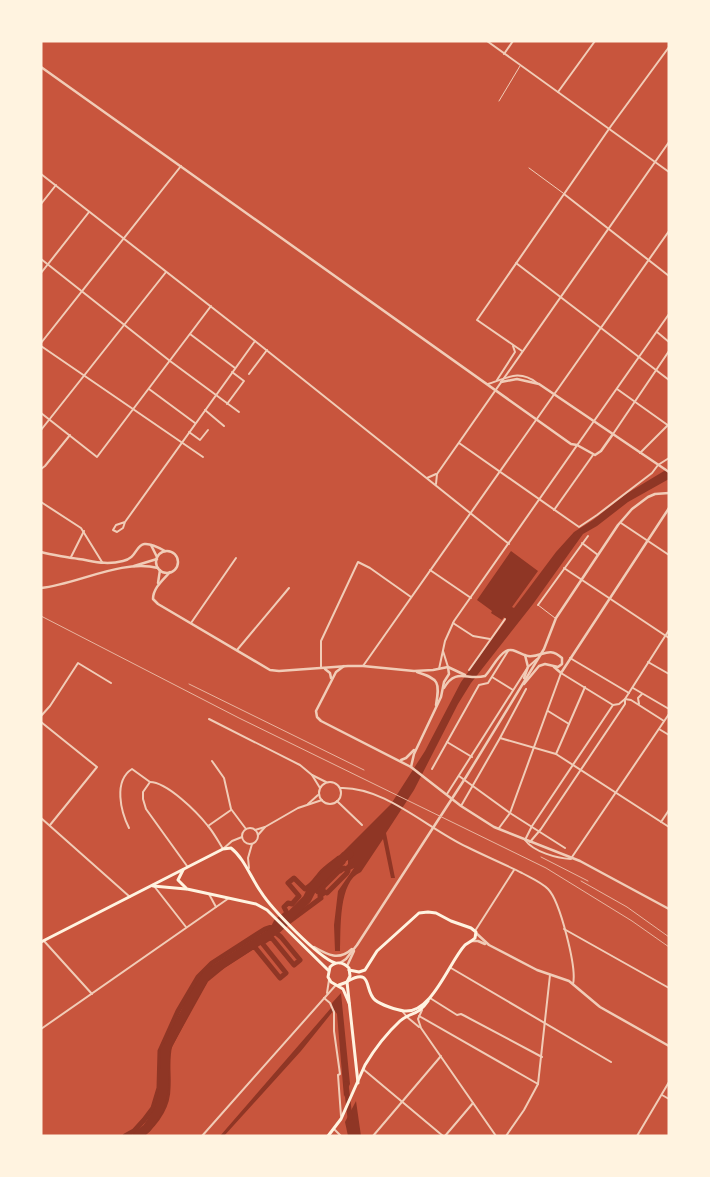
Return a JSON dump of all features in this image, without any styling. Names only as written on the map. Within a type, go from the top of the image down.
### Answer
[{"type":"main road","points":[[43,942],[223,848],[232,848],[262,894],[310,945],[335,964]]},
{"type":"main road","points":[[186,867],[179,875],[178,880],[187,889]]},
{"type":"main road","points":[[152,886],[187,889],[259,905],[276,917],[328,970],[329,980],[345,991],[349,1003]]},
{"type":"main road","points":[[328,970],[335,964],[340,963],[356,972],[364,971],[377,951],[419,913],[436,913],[476,932],[475,938],[465,946],[422,1010],[401,1020],[368,1060],[341,1119],[328,1136]]},
{"type":"main road","points":[[348,968],[350,976],[348,981],[349,1003],[358,1083]]},
{"type":"main road","points":[[337,985],[358,977],[364,978],[375,1000],[402,1011],[412,1010],[429,999]]},
{"type":"street","points":[[487,41],[669,172]]},
{"type":"street","points":[[504,54],[513,41]]},
{"type":"street","points":[[558,92],[595,41]]},
{"type":"street","points":[[522,351],[476,320],[669,46]]},
{"type":"street","points":[[41,66],[571,444],[577,445],[593,455]]},
{"type":"street","points":[[437,485],[437,474],[669,142]]},
{"type":"street","points":[[182,166],[41,345],[203,458]]},
{"type":"street","points":[[41,174],[255,340],[509,544]]},
{"type":"street","points":[[41,204],[56,185]]},
{"type":"street","points":[[564,194],[669,276]]},
{"type":"street","points":[[41,273],[90,212]]},
{"type":"street","points":[[363,666],[669,231]]},
{"type":"street","points":[[41,259],[215,396],[239,412]]},
{"type":"street","points":[[516,263],[669,380]]},
{"type":"street","points":[[41,430],[166,272]]},
{"type":"street","points":[[41,413],[97,456],[211,306]]},
{"type":"street","points":[[439,669],[442,651],[453,623],[669,314]]},
{"type":"street","points":[[656,332],[669,342]]},
{"type":"street","points":[[190,334],[235,368]]},
{"type":"street","points":[[125,522],[116,525],[113,528],[114,532],[120,531],[255,340]]},
{"type":"street","points":[[496,381],[515,352],[514,346]]},
{"type":"street","points":[[249,374],[267,350]]},
{"type":"street","points":[[554,510],[593,455],[601,452],[669,351]]},
{"type":"street","points":[[227,404],[244,381],[232,372]]},
{"type":"street","points":[[488,384],[513,375],[527,376],[669,472]]},
{"type":"street","points":[[501,382],[517,379],[539,384]]},
{"type":"street","points":[[149,389],[195,423]]},
{"type":"street","points":[[617,389],[668,425],[640,453]]},
{"type":"street","points":[[205,410],[224,426]]},
{"type":"street","points":[[189,432],[200,440],[208,430]]},
{"type":"street","points":[[41,469],[70,435]]},
{"type":"street","points":[[459,443],[577,526],[582,526],[597,515],[669,458]]},
{"type":"street","points":[[427,478],[437,474]]},
{"type":"street","points":[[524,681],[542,652],[556,618],[620,522],[632,509],[648,497],[669,492]]},
{"type":"street","points":[[41,502],[84,531],[104,564]]},
{"type":"street","points":[[498,829],[510,813],[561,673],[669,508]]},
{"type":"street","points":[[620,522],[669,555]]},
{"type":"street","points":[[71,557],[84,531]]},
{"type":"street","points":[[538,605],[588,536]]},
{"type":"street","points":[[41,552],[104,564],[126,560],[140,546],[150,544],[165,551],[173,552],[178,560],[177,567],[158,586],[153,595],[154,601],[273,671],[344,666],[414,671],[448,667],[465,675],[479,677],[486,675],[501,655],[513,650],[525,656],[551,652],[559,655],[562,664]]},
{"type":"street","points":[[150,544],[157,558],[159,569],[158,586]]},
{"type":"street","points":[[582,544],[598,555]]},
{"type":"street","points":[[41,588],[130,567],[157,558],[165,551]]},
{"type":"street","points":[[191,623],[236,558]]},
{"type":"street","points":[[323,668],[320,641],[358,562],[412,596]]},
{"type":"street","points":[[130,567],[159,569],[170,572]]},
{"type":"street","points":[[564,568],[669,638]]},
{"type":"street","points":[[430,570],[471,598]]},
{"type":"street","points":[[237,650],[289,588]]},
{"type":"street","points":[[469,670],[505,619]]},
{"type":"street","points":[[453,623],[473,636],[490,639]]},
{"type":"street","points":[[340,963],[356,945],[385,903],[522,687],[539,666],[545,664],[554,667],[613,705],[619,704],[633,688],[669,630]]},
{"type":"street","points":[[411,767],[416,748],[435,712],[449,674],[442,651]]},
{"type":"street","points":[[432,769],[479,685],[488,683],[508,651]]},
{"type":"street","points":[[522,687],[528,667],[525,656]]},
{"type":"street","points":[[554,667],[570,658]]},
{"type":"street","points":[[570,658],[629,693]]},
{"type":"street","points":[[447,794],[528,667],[537,659]]},
{"type":"street","points":[[41,716],[50,706],[78,662],[111,683]]},
{"type":"street","points":[[648,662],[669,674]]},
{"type":"street","points":[[344,666],[337,671],[316,711],[318,719],[400,760],[428,779],[461,806],[498,829],[573,858],[669,909]]},
{"type":"street","points":[[323,668],[330,672],[332,680]]},
{"type":"street","points":[[414,671],[432,677],[437,682],[438,691],[435,712]]},
{"type":"street","points":[[444,688],[451,678],[465,675]]},
{"type":"street","points":[[492,677],[513,690]]},
{"type":"street","points":[[556,754],[585,687]]},
{"type":"street","points":[[633,688],[669,709]]},
{"type":"street","points":[[461,806],[526,689]]},
{"type":"street","points":[[639,704],[638,698],[642,694]]},
{"type":"street","points":[[625,699],[639,704],[664,721]]},
{"type":"street","points":[[530,842],[625,704],[625,699]]},
{"type":"street","points":[[525,840],[532,826],[613,705]]},
{"type":"street","points":[[547,710],[569,724]]},
{"type":"street","points":[[573,858],[669,714]]},
{"type":"street","points":[[209,719],[300,765],[312,775],[326,782],[334,782],[340,788],[341,794],[337,801],[330,804],[322,800],[319,794],[320,788],[326,782]]},
{"type":"street","points":[[41,722],[97,767],[50,825]]},
{"type":"street","points":[[659,729],[669,735]]},
{"type":"street","points":[[500,738],[556,754],[669,827]]},
{"type":"street","points":[[447,742],[472,757]]},
{"type":"street","points":[[400,760],[406,758],[416,748]]},
{"type":"street","points":[[212,761],[224,778],[232,809],[246,830]]},
{"type":"street","points":[[129,828],[124,819],[120,795],[123,782],[128,772],[132,770],[150,782],[158,783],[171,792],[208,826],[223,848],[232,841],[242,837],[246,830],[250,828],[255,830],[264,827],[306,805],[322,800]]},
{"type":"street","points":[[312,775],[320,788]]},
{"type":"street","points":[[459,776],[510,813],[565,848]]},
{"type":"street","points":[[150,782],[142,795],[144,806],[186,867]]},
{"type":"street","points":[[340,788],[359,790],[385,800],[467,847],[539,882],[549,890],[556,901],[564,929],[574,975],[572,984]]},
{"type":"street","points":[[306,805],[319,794]]},
{"type":"street","points":[[337,801],[362,825]]},
{"type":"street","points":[[208,826],[232,809]]},
{"type":"street","points":[[661,822],[669,810]]},
{"type":"street","points":[[41,818],[130,897]]},
{"type":"street","points":[[251,876],[248,858],[253,844],[264,827]]},
{"type":"street","points":[[255,830],[258,836]]},
{"type":"street","points":[[242,837],[246,843],[253,844]]},
{"type":"street","points":[[525,840],[530,846],[543,852],[562,858],[573,858]]},
{"type":"street","points":[[488,946],[476,932],[514,869]]},
{"type":"street","points":[[152,886],[186,928]]},
{"type":"street","points":[[209,894],[216,907]]},
{"type":"street","points":[[41,1029],[229,898]]},
{"type":"street","points":[[564,929],[669,988]]},
{"type":"street","points":[[472,942],[478,941],[537,970],[562,978],[600,1007],[669,1046]]},
{"type":"street","points":[[43,942],[92,994]]},
{"type":"street","points":[[310,945],[336,957],[344,956],[356,945]]},
{"type":"street","points":[[348,968],[356,945]]},
{"type":"street","points":[[451,967],[611,1062]]},
{"type":"street","points":[[506,1136],[524,1110],[538,1084],[550,974]]},
{"type":"street","points":[[329,980],[325,996],[334,1012],[334,1031],[340,1074],[338,1075],[341,1119]]},
{"type":"street","points":[[202,1136],[325,996],[337,985]]},
{"type":"street","points":[[429,999],[457,1015],[466,1016],[542,1057]]},
{"type":"street","points":[[421,1028],[419,1016],[422,1010]]},
{"type":"street","points":[[402,1011],[421,1028],[496,1136]]},
{"type":"street","points":[[419,1016],[538,1084]]},
{"type":"street","points":[[374,1136],[441,1056]]},
{"type":"street","points":[[363,1069],[444,1136],[473,1102]]},
{"type":"street","points":[[637,1136],[669,1082]]},
{"type":"street","points":[[661,1095],[669,1099]]},
{"type":"street","points":[[334,1129],[341,1136]]},
{"type":"lane","points":[[499,102],[520,65]]},
{"type":"lane","points":[[529,168],[564,194]]},
{"type":"lane","points":[[538,605],[556,618]]},
{"type":"shaded area","points":[[669,468],[669,479],[628,502],[597,526],[583,534],[533,604],[471,683],[458,704],[414,790],[386,833],[395,878],[391,878],[383,839],[361,872],[348,885],[342,907],[340,951],[335,951],[334,925],[338,891],[354,868],[348,871],[344,868],[348,864],[348,860],[343,862],[339,858],[391,804],[425,751],[461,682],[506,620],[504,617],[502,620],[491,613],[492,611],[477,600],[511,551],[538,571],[512,607],[514,608],[556,552],[574,532],[593,520],[626,494]]},
{"type":"shaded area","points":[[341,993],[350,1084],[344,1097],[337,1014],[334,1010],[301,1051],[224,1136],[220,1136],[331,1008],[332,1003]]},
{"type":"shaded area","points":[[356,1101],[361,1136],[348,1136],[345,1122]]},
{"type":"waterway","points":[[137,1136],[147,1128],[159,1110],[164,1088],[165,1051],[207,974],[277,929],[307,899],[313,887],[349,854]]},
{"type":"waterway","points":[[125,1136],[134,1131],[153,1108],[159,1088],[160,1051],[178,1011],[198,977],[212,963],[265,929],[274,926],[287,913],[284,907],[288,903],[292,904],[299,896],[288,883],[294,878],[305,889],[339,858],[343,862],[319,885],[317,891],[323,889],[344,868],[348,871],[347,873],[327,893],[325,892],[320,896],[321,898],[275,932],[300,960],[294,965],[271,937],[262,943],[286,973],[280,978],[254,946],[223,966],[206,980],[170,1045],[166,1102],[156,1121],[141,1136]]},
{"type":"waterway","points":[[346,1084],[350,1118]]},
{"type":"railway","points":[[41,616],[239,718],[546,868],[632,921],[669,947]]},
{"type":"railway","points":[[189,684],[364,770]]},
{"type":"railway","points":[[541,857],[588,881]]},
{"type":"railway","points":[[581,881],[627,907],[669,937]]}]
